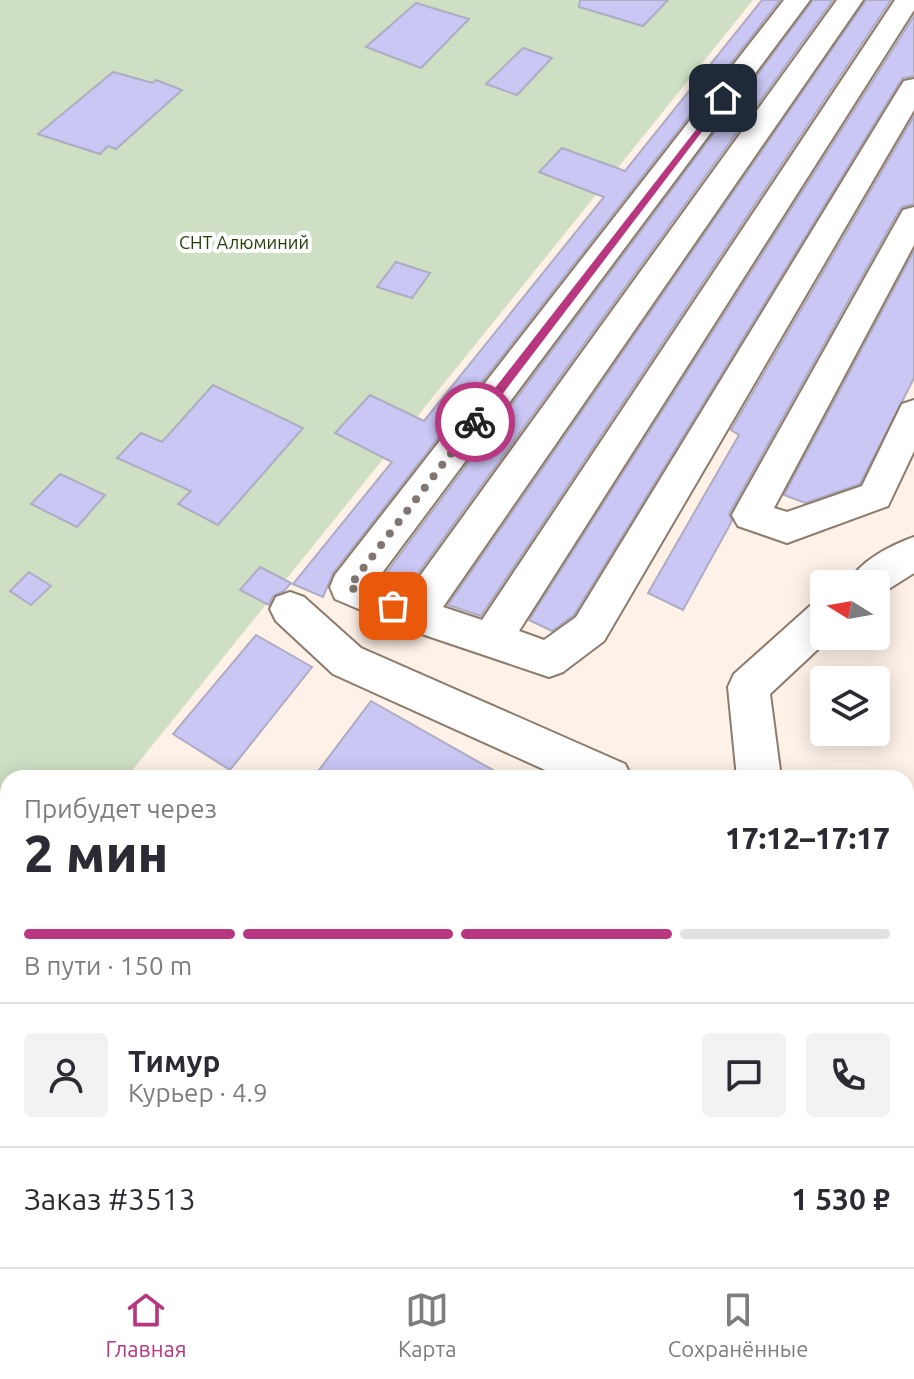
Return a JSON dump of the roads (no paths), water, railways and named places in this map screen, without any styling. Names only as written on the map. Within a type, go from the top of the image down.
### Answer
[{"type":"street","points":[[797,0],[349,587],[415,615],[549,659],[590,629],[914,87]]},
{"type":"street","points":[[415,615],[850,0]]},
{"type":"street","points":[[491,640],[908,0]]},
{"type":"street","points":[[914,217],[751,515],[787,528],[875,496],[914,413]]},
{"type":"street","points":[[888,570],[914,553]]},
{"type":"street","points":[[290,609],[347,661],[592,770]]},
{"type":"street","points":[[758,770],[749,687],[810,631]]},
{"type":"park label","name":"СНТ Алюминий","points":[[244,243]]}]
